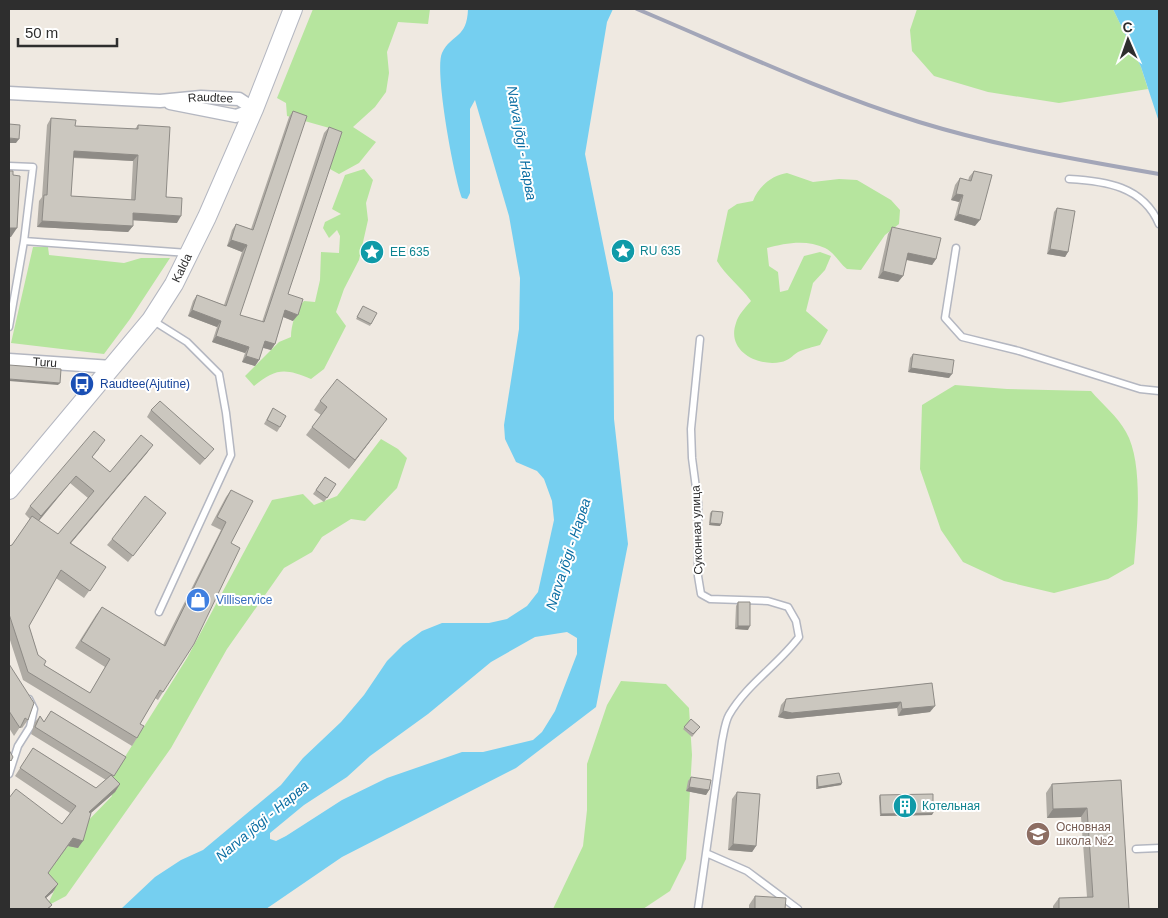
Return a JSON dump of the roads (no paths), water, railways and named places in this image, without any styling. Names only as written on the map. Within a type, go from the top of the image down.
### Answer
[{"type":"street","name":"Kalda","points":[[9,490],[151,320],[174,284],[254,109],[292,9]]},
{"type":"street","name":"Raudtee","points":[[9,93],[160,101],[201,97],[239,99],[254,109]]},
{"type":"street","name":"Turu","points":[[9,360],[112,367]]},
{"type":"lane","points":[[9,166],[33,167],[24,241],[9,327]]},
{"type":"lane","points":[[1069,179],[1101,180],[1127,189],[1146,205],[1159,224]]},
{"type":"lane","points":[[24,241],[189,254]]},
{"type":"lane","points":[[956,248],[945,318],[962,337],[1019,351],[1140,389],[1159,391]]},
{"type":"lane","points":[[151,320],[187,342],[218,374],[226,413],[231,455],[158,612]]},
{"type":"lane","name":"Суконная улица","points":[[698,909],[722,741],[728,716],[746,690],[785,656],[798,637],[796,621],[788,607],[768,601],[710,599],[701,594],[698,582],[698,502],[692,458],[691,429],[700,339]]},
{"type":"lane","points":[[9,774],[18,746],[30,727],[34,709],[26,692]]},
{"type":"lane","points":[[1136,849],[1159,848]]},
{"type":"lane","points":[[706,854],[747,871],[798,909]]},
{"type":"lane","points":[[786,909],[787,901]]},
{"type":"water","name":"Narva jõgi - Нарва","points":[[468,9],[613,9],[607,22],[585,154],[613,293],[614,419],[628,544],[596,707],[516,768],[342,857],[266,909],[121,909],[155,877],[181,860],[203,850],[281,785],[303,758],[341,722],[364,695],[387,661],[403,645],[422,631],[442,623],[489,623],[507,619],[527,606],[538,592],[554,520],[552,501],[544,479],[537,471],[516,462],[505,439],[504,425],[519,329],[520,278],[509,216],[475,100],[470,109],[470,193],[467,199],[462,198],[450,148],[443,101],[440,63],[442,53],[462,31],[467,19]],"holes":[[[567,632],[577,638],[577,654],[555,711],[542,732],[533,740],[483,752],[462,752],[387,778],[342,800],[286,836],[276,841],[270,839],[270,833],[304,805],[347,777],[370,756],[428,714],[491,662],[535,637]]]},
{"type":"water","points":[[1113,9],[1159,9],[1159,122],[1141,67]]},
{"type":"railway","points":[[637,9],[776,69],[847,97],[919,122],[1008,145],[1159,174]]},
{"type":"place","name":"RU 635","points":[[623,251]]},
{"type":"place","name":"EE 635","points":[[372,252]]},
{"type":"place","name":"Raudtee(Ajutine)","points":[[82,384]]},
{"type":"place","name":"Villiservice","points":[[198,600]]},
{"type":"place","name":"Котельная","points":[[905,806]]},
{"type":"place","name":"Основная школа №2","points":[[1038,834]]}]
